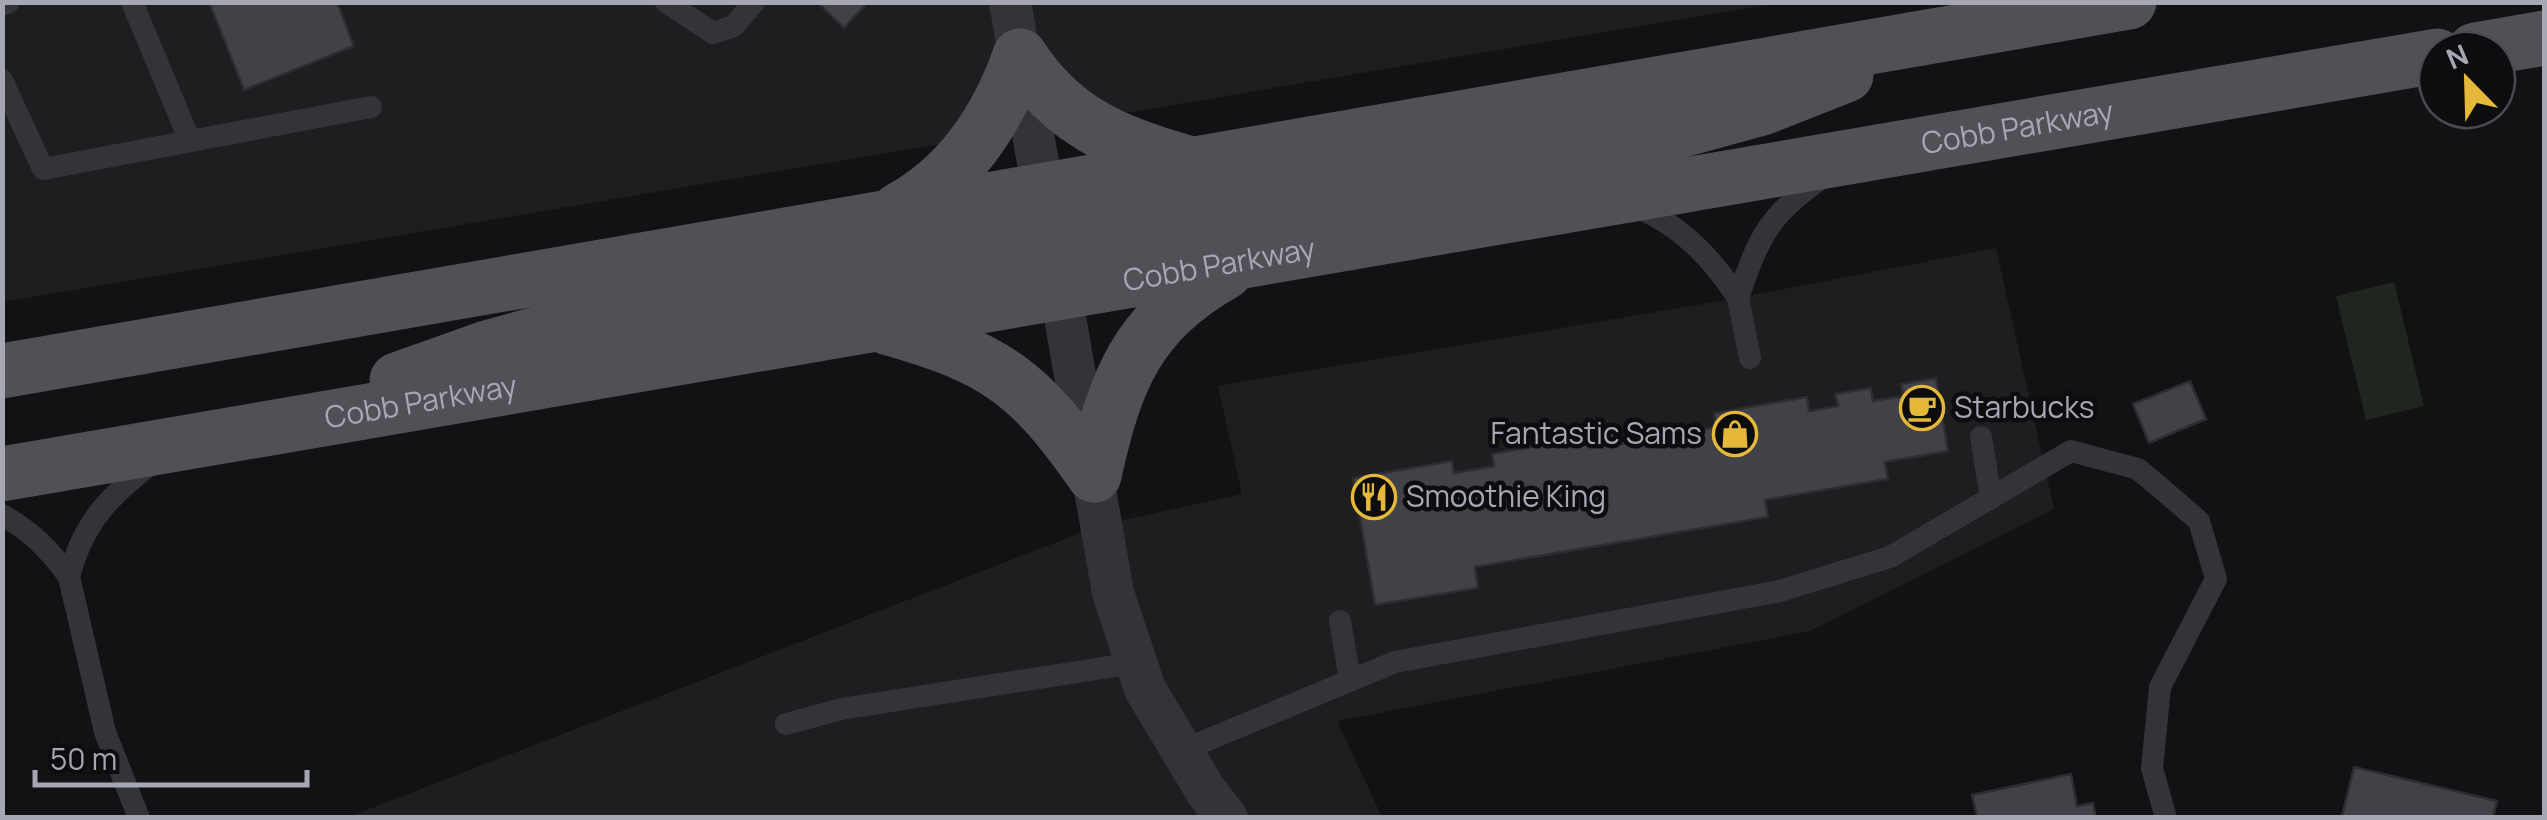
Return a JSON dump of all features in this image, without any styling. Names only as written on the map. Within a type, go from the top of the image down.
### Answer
[{"type":"main road","name":"Cobb Parkway","points":[[2,474],[873,324],[1053,241],[1192,164],[2129,2]]},
{"type":"main road","points":[[2517,43],[2544,38]]},
{"type":"main road","points":[[294,424],[470,354],[594,318],[1638,142],[1810,92],[1921,40]]},
{"type":"main road","points":[[1020,56],[1052,98],[1077,117],[1120,142],[1192,164]]},
{"type":"main road","points":[[885,218],[925,196],[967,156],[1010,87],[1020,56]]},
{"type":"main road","name":"Cobb Parkway","points":[[2,371],[885,218],[1242,262],[2417,59]]},
{"type":"main road","points":[[1094,475],[1115,396],[1142,343],[1190,292],[1242,262]]},
{"type":"main road","points":[[873,324],[934,340],[1014,380],[1052,418],[1094,475]]},
{"type":"street","points":[[1010,2],[1113,593],[1146,689],[1227,818]]},
{"type":"street","points":[[2,345],[63,361]]},
{"type":"lane","points":[[132,2],[190,141]]},
{"type":"lane","points":[[666,2],[713,33],[734,26],[754,2]]},
{"type":"lane","points":[[1921,40],[2003,2]]},
{"type":"lane","points":[[2,80],[42,168],[371,108]]},
{"type":"lane","points":[[1738,298],[1752,256],[1778,212],[1855,157]]},
{"type":"lane","points":[[1616,199],[1674,226],[1708,258],[1738,298],[1750,358]]},
{"type":"lane","points":[[1982,437],[1991,498]]},
{"type":"lane","points":[[69,577],[76,548],[102,506],[179,444]]},
{"type":"lane","points":[[1182,750],[1395,662],[1780,591],[1890,557],[2071,451],[2138,470],[2198,522],[2216,579],[2160,687],[2152,768],[2166,818]]},
{"type":"lane","points":[[2,514],[49,549],[69,577],[105,732],[139,818]]},
{"type":"lane","points":[[1340,622],[1350,680]]},
{"type":"lane","points":[[786,724],[841,709],[1134,662]]},
{"type":"shaded area","points":[[3,3],[1778,3],[3,302]]},
{"type":"shaded area","points":[[1996,248],[2054,509],[1810,631],[1337,721],[1382,817],[346,818],[1101,525],[1242,494],[1218,386],[1738,298]]},
{"type":"shaded area","points":[[2394,282],[2424,406],[2366,420],[2336,296]]},
{"type":"building","points":[[209,2],[337,2],[354,46],[244,90]]},
{"type":"building","points":[[817,2],[868,2],[844,28]]},
{"type":"building","points":[[1936,378],[1948,451],[1885,462],[1888,479],[1765,500],[1768,517],[1475,567],[1478,588],[1375,605],[1353,478],[1452,461],[1454,473],[1494,466],[1492,454],[1619,431],[1620,444],[1716,427],[1714,413],[1807,397],[1809,411],[1838,406],[1835,394],[1871,388],[1873,401],[1903,396],[1901,384]]},
{"type":"building","points":[[2190,381],[2206,419],[2149,443],[2133,404]]},
{"type":"building","points":[[2354,767],[2497,801],[2493,818],[2342,816]]},
{"type":"building","points":[[2071,774],[2077,806],[2093,803],[2096,818],[1977,818],[1972,795]]},
{"type":"place","name":"Starbucks","points":[[1922,408]]},
{"type":"place","name":"Fantastic Sams","points":[[1735,434]]},
{"type":"place","name":"Smoothie King","points":[[1374,497]]}]
